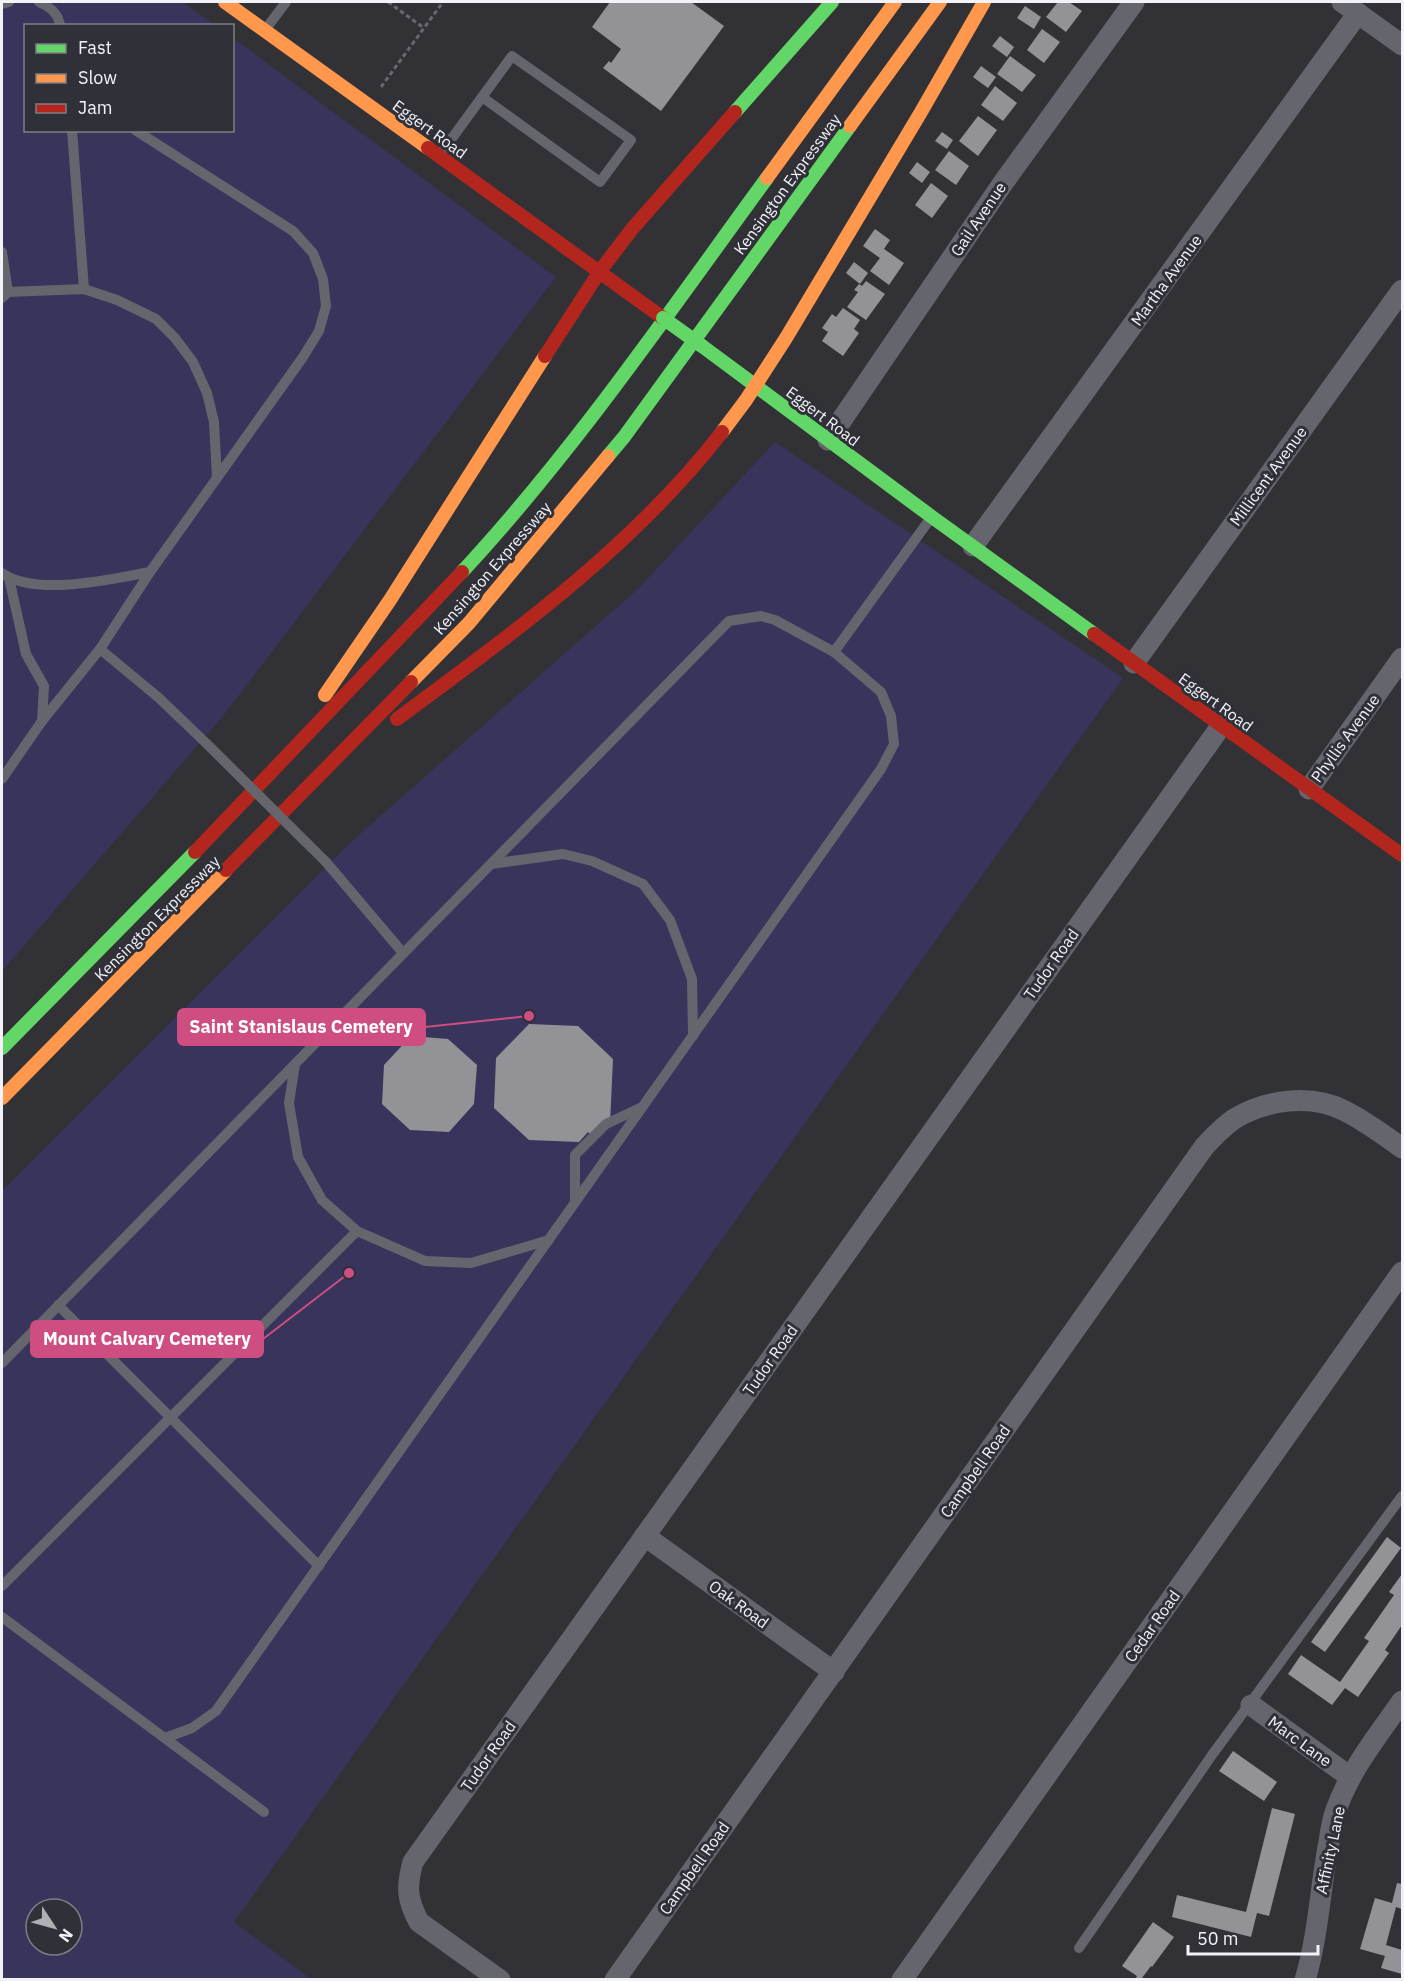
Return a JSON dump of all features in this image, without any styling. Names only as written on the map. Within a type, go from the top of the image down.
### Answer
[{"type":"main road","name":"Eggert Road","points":[[225,2],[600,271],[932,517],[1402,855]]},
{"type":"main road","points":[[269,776],[390,600],[600,271],[632,229],[831,2]]},
{"type":"main road","name":"Kensington Expressway","points":[[2,1048],[269,776],[403,637],[488,544],[570,447],[895,2]]},
{"type":"main road","name":"Kensington Expressway","points":[[2,1098],[468,623],[624,436],[940,2]]},
{"type":"main road","points":[[316,779],[507,638],[636,526],[697,462],[753,384],[921,112],[984,2]]},
{"type":"street","name":"Gail Avenue","points":[[828,440],[1003,183],[1134,2]]},
{"type":"street","points":[[1354,5],[1402,45]]},
{"type":"street","name":"Martha Avenue","points":[[973,546],[1354,5]]},
{"type":"street","name":"Millicent Avenue","points":[[1134,663],[1402,290]]},
{"type":"street","name":"Phyllis Avenue","points":[[1309,789],[1402,658]]},
{"type":"street","name":"Tudor Road","points":[[500,1980],[419,1922],[411,1908],[408,1893],[408,1878],[413,1862],[1221,726]]},
{"type":"street","name":"Campbell Road","points":[[615,1980],[1197,1157],[1218,1132],[1255,1109],[1274,1103],[1294,1100],[1317,1102],[1344,1110],[1372,1126],[1402,1148]]},
{"type":"street","name":"Cedar Road","points":[[902,1980],[1402,1272]]},
{"type":"street","name":"Oak Road","points":[[645,1536],[834,1672]]},
{"type":"street","name":"Affinity Lane","points":[[1305,1980],[1333,1818],[1350,1777],[1402,1701]]},
{"type":"street","name":"Marc Lane","points":[[1251,1705],[1350,1777]]},
{"type":"lane","points":[[2,4],[9,2]]},
{"type":"lane","points":[[39,2],[53,11],[60,24]]},
{"type":"lane","points":[[265,31],[286,2]]},
{"type":"lane","points":[[439,156],[482,97],[512,56],[632,140],[600,182],[482,97]]},
{"type":"lane","points":[[72,132],[84,289]]},
{"type":"lane","points":[[2,779],[42,721],[100,649],[150,572],[303,357],[319,331],[326,306],[323,279],[313,253],[292,231],[138,132]]},
{"type":"lane","points":[[2,252],[5,295],[84,289],[117,300],[156,320],[175,338],[193,362],[207,393],[214,422],[216,478]]},
{"type":"lane","points":[[834,652],[932,517]]},
{"type":"lane","points":[[42,721],[44,686],[26,654],[5,575],[44,585],[87,583],[150,572]]},
{"type":"lane","points":[[2,1363],[729,621],[761,616],[775,620],[834,652],[881,692],[891,716],[894,744],[882,769],[216,1712],[192,1728],[165,1738]]},
{"type":"lane","points":[[100,649],[159,698],[326,862],[403,953]]},
{"type":"lane","points":[[490,864],[563,854],[592,861],[643,884],[670,920],[692,979],[693,1036]]},
{"type":"lane","points":[[295,1064],[289,1102],[298,1157],[322,1200],[357,1231],[425,1261],[471,1263],[549,1240]]},
{"type":"lane","points":[[575,1203],[575,1155],[606,1124],[642,1107]]},
{"type":"lane","points":[[2,1586],[357,1231]]},
{"type":"lane","points":[[58,1305],[319,1566]]},
{"type":"lane","points":[[1079,1948],[1212,1755],[1251,1705],[1402,1496]]},
{"type":"lane","points":[[2,1617],[264,1812]]},
{"type":"path","points":[[388,2],[424,28]]},
{"type":"path","points":[[368,105],[443,2]]},
{"type":"shaded area","points":[[2,2],[182,2],[214,24],[24,24],[24,132],[234,132],[234,39],[556,277],[223,716],[2,971]]},
{"type":"shaded area","points":[[775,442],[1123,678],[234,1922],[311,1979],[2,1980],[2,1191],[351,842],[639,588]]},
{"type":"building","points":[[610,2],[691,2],[724,26],[661,111],[603,68],[609,61],[611,63],[621,49],[592,27]]},
{"type":"building","points":[[1058,2],[1069,2],[1082,11],[1066,32],[1046,17]]},
{"type":"building","points":[[1025,6],[1041,17],[1034,29],[1017,18]]},
{"type":"building","points":[[1042,29],[1060,42],[1044,63],[1027,50]]},
{"type":"building","points":[[1000,36],[1014,47],[1007,57],[992,46]]},
{"type":"building","points":[[1010,56],[1036,75],[1022,92],[997,74]]},
{"type":"building","points":[[981,66],[996,77],[988,88],[973,77]]},
{"type":"building","points":[[995,86],[1017,103],[1003,121],[981,105]]},
{"type":"building","points":[[978,116],[997,130],[978,156],[959,141]]},
{"type":"building","points":[[942,132],[953,140],[947,149],[935,141]]},
{"type":"building","points":[[949,151],[969,166],[956,185],[935,170]]},
{"type":"building","points":[[917,162],[930,172],[922,183],[909,173]]},
{"type":"building","points":[[931,183],[948,196],[932,218],[915,205]]},
{"type":"building","points":[[875,229],[890,240],[884,249],[904,263],[889,285],[870,271],[880,258],[863,246]]},
{"type":"building","points":[[854,262],[868,273],[860,284],[846,273]]},
{"type":"building","points":[[866,281],[885,294],[866,320],[847,307],[858,292],[854,290]]},
{"type":"building","points":[[843,308],[860,320],[854,329],[859,333],[843,356],[822,341],[828,332],[822,328],[832,314],[836,317]]},
{"type":"building","points":[[529,1024],[578,1026],[613,1059],[610,1124],[595,1139],[588,1132],[579,1142],[529,1140],[494,1108],[496,1058]]},
{"type":"building","points":[[411,1036],[448,1039],[477,1065],[474,1104],[449,1132],[410,1130],[382,1104],[384,1065]]},
{"type":"building","points":[[1387,1537],[1401,1548],[1325,1652],[1311,1642]]},
{"type":"building","points":[[1402,1574],[1402,1625],[1385,1650],[1389,1653],[1358,1697],[1345,1688],[1332,1705],[1288,1674],[1301,1655],[1340,1682],[1369,1641],[1364,1638],[1394,1595],[1389,1592]]},
{"type":"building","points":[[1233,1751],[1277,1782],[1264,1801],[1219,1771]]},
{"type":"building","points":[[1272,1808],[1295,1814],[1269,1916],[1257,1913],[1251,1937],[1172,1917],[1177,1895],[1246,1912]]},
{"type":"building","points":[[1397,1883],[1402,1884],[1402,1909],[1396,1907],[1386,1945],[1402,1950],[1402,1974],[1381,1968],[1385,1956],[1360,1949],[1375,1898],[1392,1903]]},
{"type":"building","points":[[1153,1922],[1174,1937],[1142,1978],[1144,1980],[1135,1980],[1137,1976],[1122,1966]]},
{"type":"traffic: fast","points":[[735,112],[832,2]]},
{"type":"traffic: fast","points":[[608,456],[850,126]]},
{"type":"traffic: fast","points":[[462,572],[544,478],[620,380],[767,178]]},
{"type":"traffic: fast","points":[[663,318],[702,346]]},
{"type":"traffic: fast","points":[[702,346],[1094,634]]},
{"type":"traffic: fast","points":[[2,1048],[195,852]]},
{"type":"traffic: slow","points":[[225,2],[428,148]]},
{"type":"traffic: slow","points":[[767,178],[895,2]]},
{"type":"traffic: slow","points":[[850,126],[940,2]]},
{"type":"traffic: slow","points":[[722,432],[746,400],[786,338],[984,2]]},
{"type":"traffic: slow","points":[[325,695],[390,600],[545,356]]},
{"type":"traffic: slow","points":[[411,682],[469,623],[608,456]]},
{"type":"traffic: slow","points":[[2,1098],[226,870]]},
{"type":"traffic: jam","points":[[545,356],[600,271],[632,229],[735,112]]},
{"type":"traffic: jam","points":[[428,148],[663,318]]},
{"type":"traffic: jam","points":[[397,719],[527,621],[611,551],[687,474],[722,432]]},
{"type":"traffic: jam","points":[[195,852],[462,572]]},
{"type":"traffic: jam","points":[[1094,634],[1402,855]]},
{"type":"traffic: jam","points":[[226,870],[411,682]]},
{"type":"place","name":"Saint Stanislaus Cemetery","points":[[529,1016]]},
{"type":"place","name":"Mount Calvary Cemetery","points":[[349,1273]]}]
